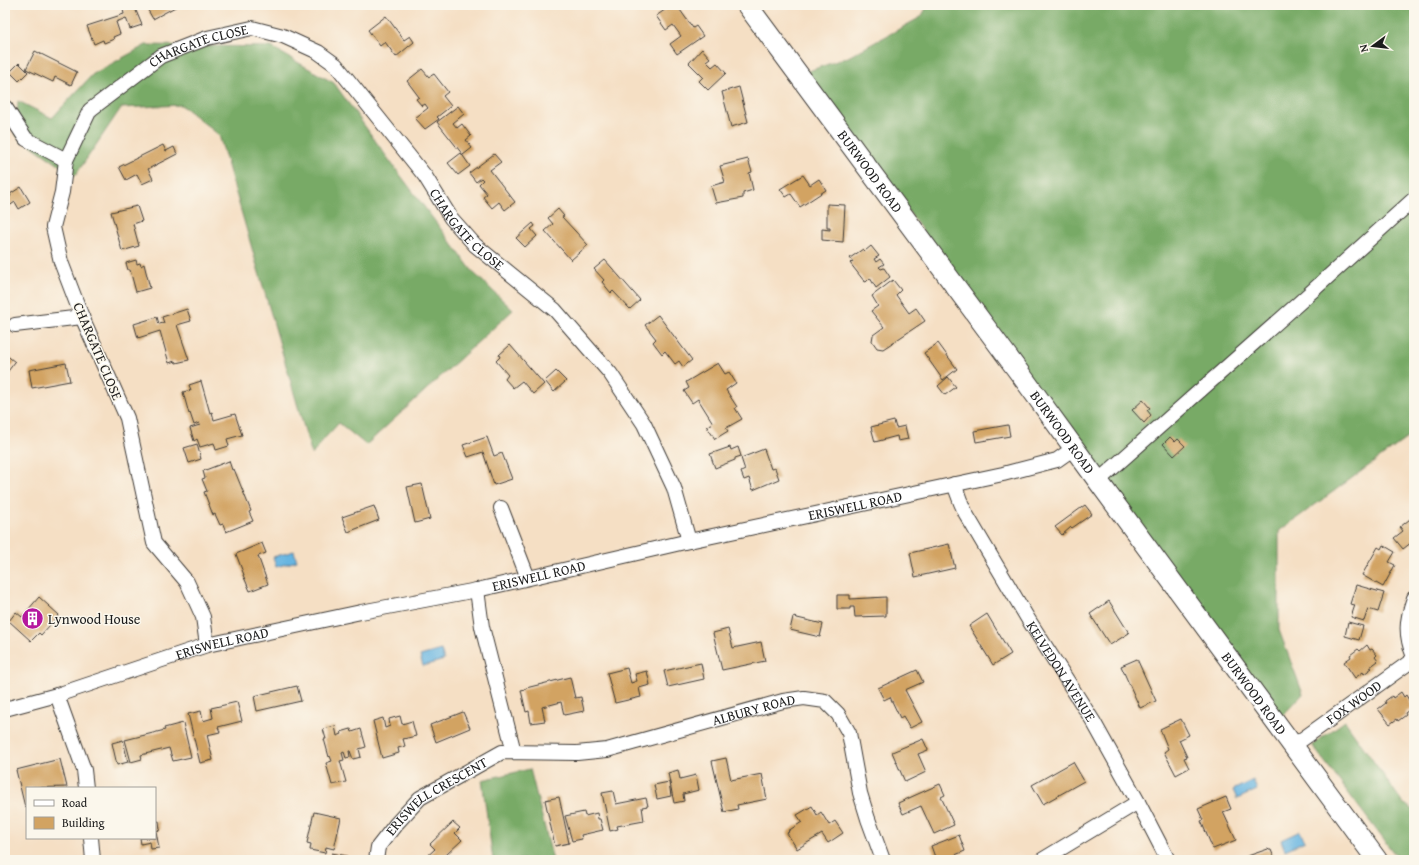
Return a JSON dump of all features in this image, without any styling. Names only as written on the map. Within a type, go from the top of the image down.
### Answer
[{"type":"street","name":"BURWOOD ROAD","points":[[747,5],[1020,372],[1098,481],[1377,860]]},
{"type":"street","name":"CHARGATE CLOSE","points":[[207,645],[203,617],[187,582],[154,543],[127,418],[82,317],[61,262],[53,227],[62,192],[66,160],[90,110],[161,56],[207,38],[252,28],[283,36],[318,52],[336,64],[425,176],[451,218],[474,245],[555,310],[610,372],[644,424],[674,488],[690,541]]},
{"type":"street","points":[[5,107],[26,139],[66,160]]},
{"type":"street","points":[[1098,481],[1414,199]]},
{"type":"street","points":[[15,325],[82,317]]},
{"type":"street","name":"ERISWELL ROAD","points":[[5,709],[57,695],[207,645],[361,612],[477,590],[690,541],[1052,462],[1074,448]]},
{"type":"street","name":"KELVEDON AVENUE","points":[[954,484],[966,514],[1028,619],[1093,721],[1168,860]]},
{"type":"street","points":[[501,508],[528,578]]},
{"type":"street","points":[[477,590],[482,627],[514,752]]},
{"type":"street","name":"FOX WOOD","points":[[1293,746],[1414,658],[1407,634],[1407,620],[1414,598]]},
{"type":"street","points":[[57,695],[84,770],[86,787]]},
{"type":"street","name":"ALBURY ROAD","points":[[514,752],[577,753],[607,750],[783,701],[804,698],[825,701],[838,714],[849,733],[862,799],[883,860]]},
{"type":"street","name":"ERISWELL CRESCENT","points":[[376,860],[378,847],[396,824],[420,798],[502,752],[514,752]]},
{"type":"street","points":[[1042,860],[1138,802]]},
{"type":"street","points":[[91,839],[93,860]]},
{"type":"green space","points":[[928,5],[1414,5],[1414,433],[1279,531],[1279,630],[1303,694],[1280,718],[806,72],[848,57],[921,17]]},
{"type":"green space","points":[[146,45],[271,47],[334,83],[392,164],[474,273],[513,310],[366,445],[339,423],[322,441],[312,455],[219,135],[181,105],[121,108],[75,176],[16,135],[18,101],[52,118],[93,74]]},
{"type":"green space","points":[[1345,721],[1403,803],[1414,810],[1414,860],[1399,860],[1312,745]]},
{"type":"green space","points":[[530,769],[553,860],[493,860],[482,780]]},
{"type":"water","points":[[294,551],[297,561],[276,567],[273,557]]},
{"type":"water","points":[[441,650],[444,660],[423,666],[420,656]]},
{"type":"water","points":[[1253,780],[1257,790],[1237,799],[1233,790]]},
{"type":"water","points":[[1300,831],[1305,841],[1285,850],[1281,840]]},
{"type":"building","points":[[145,5],[179,5],[153,19]]},
{"type":"building","points":[[672,5],[682,5],[678,7],[693,28],[696,26],[703,36],[677,54],[670,44],[681,36],[673,25],[666,30],[656,16]]},
{"type":"building","points":[[134,6],[142,25],[130,29],[126,18],[116,22],[120,34],[113,37],[114,39],[104,43],[103,40],[94,44],[87,26],[124,14],[123,10]]},
{"type":"building","points":[[386,16],[404,40],[410,36],[414,42],[396,57],[385,42],[380,46],[368,30]]},
{"type":"building","points":[[702,49],[710,58],[706,61],[712,67],[717,63],[726,73],[708,90],[699,81],[703,77],[689,63]]},
{"type":"building","points":[[35,51],[77,72],[71,85],[55,77],[53,82],[26,69]]},
{"type":"building","points":[[19,63],[28,72],[19,81],[10,72]]},
{"type":"building","points":[[422,69],[429,77],[434,74],[448,92],[443,96],[451,106],[437,117],[439,119],[425,129],[415,118],[428,108],[425,104],[422,106],[416,99],[419,97],[407,81]]},
{"type":"building","points":[[739,87],[748,122],[731,127],[722,92]]},
{"type":"building","points":[[458,106],[464,114],[453,123],[457,128],[462,124],[471,136],[466,140],[472,148],[463,155],[437,122]]},
{"type":"building","points":[[163,145],[166,151],[174,147],[177,154],[148,169],[153,179],[142,184],[137,174],[126,180],[119,167]]},
{"type":"building","points":[[461,153],[470,166],[458,175],[448,163]]},
{"type":"building","points":[[494,154],[501,162],[490,170],[515,202],[505,210],[499,202],[492,208],[483,197],[487,194],[479,184],[483,180],[481,178],[476,182],[469,173]]},
{"type":"building","points":[[748,159],[752,172],[749,173],[753,190],[743,193],[743,198],[716,203],[711,186],[725,182],[720,166]]},
{"type":"building","points":[[803,175],[810,185],[819,179],[826,190],[800,207],[791,194],[786,197],[780,189]]},
{"type":"building","points":[[21,187],[30,202],[19,209],[15,202],[5,209],[5,196],[7,199],[11,196],[10,194]]},
{"type":"building","points":[[827,204],[845,205],[843,242],[822,240],[822,229],[830,230],[830,228],[827,228]]},
{"type":"building","points":[[137,206],[142,221],[133,224],[139,246],[122,251],[111,212]]},
{"type":"building","points":[[558,209],[564,216],[562,217],[588,245],[571,260],[545,231],[553,224],[548,218]]},
{"type":"building","points":[[533,223],[535,226],[531,229],[537,236],[525,247],[516,238]]},
{"type":"building","points":[[871,246],[879,256],[874,259],[876,262],[880,259],[884,264],[879,267],[881,269],[884,268],[890,277],[876,288],[870,278],[866,282],[864,281],[850,263],[853,262],[850,258],[863,249],[865,251]]},
{"type":"building","points":[[136,260],[137,264],[140,263],[141,266],[144,264],[150,288],[136,292],[130,270],[128,270],[126,263]]},
{"type":"building","points":[[605,260],[640,300],[630,309],[613,291],[611,293],[602,282],[604,280],[594,269]]},
{"type":"building","points":[[893,280],[901,290],[896,295],[909,313],[916,308],[925,321],[883,349],[877,348],[872,341],[873,335],[884,327],[871,311],[878,306],[872,296]]},
{"type":"building","points":[[187,309],[191,321],[177,325],[189,360],[169,363],[160,331],[138,338],[134,324],[157,317],[159,324],[164,323],[162,317]]},
{"type":"building","points":[[658,315],[692,360],[683,367],[679,361],[675,364],[665,351],[662,354],[653,342],[656,339],[645,325]]},
{"type":"building","points":[[938,343],[957,369],[943,380],[924,353]]},
{"type":"building","points":[[510,345],[544,384],[533,394],[522,381],[513,388],[505,379],[508,375],[496,361],[500,357],[499,355]]},
{"type":"building","points":[[5,354],[15,362],[5,375]]},
{"type":"building","points":[[66,363],[70,381],[32,388],[29,370]]},
{"type":"building","points":[[718,363],[725,374],[729,372],[736,383],[726,390],[737,407],[735,408],[742,419],[726,428],[728,431],[715,439],[707,427],[713,423],[698,399],[692,403],[684,391],[689,388],[686,382]]},
{"type":"building","points":[[556,371],[566,381],[554,392],[545,381]]},
{"type":"building","points":[[948,377],[956,387],[945,395],[938,386]]},
{"type":"building","points":[[201,381],[210,413],[212,412],[214,420],[235,414],[242,435],[227,439],[229,446],[216,450],[214,443],[200,447],[197,439],[194,441],[190,428],[200,425],[199,423],[194,425],[190,413],[189,414],[183,392],[191,390],[189,385]]},
{"type":"building","points":[[1143,400],[1150,408],[1147,410],[1151,415],[1144,423],[1132,410]]},
{"type":"building","points":[[894,421],[896,428],[905,426],[908,439],[898,441],[897,436],[875,442],[871,427]]},
{"type":"building","points":[[1008,425],[1010,436],[976,442],[974,431]]},
{"type":"building","points":[[487,437],[494,456],[502,453],[512,479],[494,485],[483,452],[468,457],[463,445]]},
{"type":"building","points":[[1170,437],[1175,442],[1178,439],[1185,446],[1174,456],[1163,444]]},
{"type":"building","points":[[197,444],[201,459],[189,463],[184,448]]},
{"type":"building","points":[[730,447],[731,450],[738,447],[741,456],[715,468],[710,454]]},
{"type":"building","points":[[764,449],[771,469],[775,468],[779,479],[753,490],[749,478],[744,480],[741,472],[745,470],[741,458]]},
{"type":"building","points":[[229,461],[232,470],[234,469],[251,511],[249,512],[253,521],[226,532],[223,524],[220,525],[215,514],[213,515],[204,492],[207,491],[202,479],[205,478],[203,471]]},
{"type":"building","points":[[422,484],[430,519],[415,523],[407,487]]},
{"type":"building","points":[[1085,505],[1092,514],[1072,528],[1071,527],[1062,535],[1055,527]]},
{"type":"building","points":[[374,506],[379,520],[348,532],[342,517]]},
{"type":"building","points":[[1414,516],[1414,544],[1412,542],[1403,549],[1394,538],[1403,531],[1400,527]]},
{"type":"building","points":[[262,543],[266,553],[258,556],[268,584],[250,591],[236,554]]},
{"type":"building","points":[[949,544],[955,568],[915,577],[910,553]]},
{"type":"building","points":[[1383,545],[1395,552],[1389,562],[1395,565],[1383,587],[1362,575],[1378,547],[1381,549]]},
{"type":"building","points":[[1356,585],[1384,593],[1378,612],[1368,609],[1364,621],[1351,617],[1355,605],[1350,604]]},
{"type":"building","points":[[837,595],[850,595],[850,599],[886,597],[886,616],[855,617],[854,607],[850,607],[850,609],[837,609]]},
{"type":"building","name":"Lynwood House","points":[[39,597],[59,615],[41,635],[39,633],[31,641],[9,621],[16,612],[22,617]]},
{"type":"building","points":[[1109,601],[1129,633],[1110,645],[1090,614]]},
{"type":"building","points":[[987,614],[1011,654],[993,665],[969,626]]},
{"type":"building","points":[[793,617],[823,624],[820,637],[790,630]]},
{"type":"building","points":[[1348,622],[1363,626],[1359,640],[1345,636]]},
{"type":"building","points":[[728,629],[733,648],[761,642],[765,661],[722,670],[713,633]]},
{"type":"building","points":[[1367,645],[1370,650],[1372,649],[1377,655],[1375,657],[1378,661],[1364,674],[1363,672],[1355,678],[1344,662],[1358,649],[1360,651]]},
{"type":"building","points":[[1137,659],[1156,701],[1140,708],[1121,666]]},
{"type":"building","points":[[701,663],[704,679],[668,687],[664,671]]},
{"type":"building","points":[[627,668],[631,683],[637,681],[635,674],[647,671],[650,685],[639,688],[641,697],[615,703],[607,673]]},
{"type":"building","points":[[917,670],[923,682],[905,690],[922,722],[910,728],[903,716],[900,718],[890,697],[884,700],[878,688]]},
{"type":"building","points":[[570,677],[575,698],[581,697],[584,711],[564,715],[561,702],[542,707],[545,721],[531,723],[529,711],[526,712],[521,690]]},
{"type":"building","points":[[297,686],[301,701],[257,711],[254,696]]},
{"type":"building","points":[[1401,692],[1404,697],[1406,695],[1412,708],[1398,721],[1397,719],[1390,724],[1378,709],[1386,703],[1385,701],[1392,696],[1393,698]]},
{"type":"building","points":[[237,702],[242,721],[218,727],[220,732],[207,735],[213,760],[200,763],[188,714],[201,711],[203,721],[213,718],[211,708]]},
{"type":"building","points":[[463,712],[470,728],[436,742],[430,725]]},
{"type":"building","points":[[400,716],[402,724],[412,721],[416,736],[403,739],[405,746],[398,748],[399,753],[382,758],[373,721],[383,718],[385,728],[390,726],[389,719]]},
{"type":"building","points":[[1181,719],[1189,735],[1179,740],[1187,757],[1184,758],[1189,768],[1176,775],[1164,752],[1168,749],[1160,729]]},
{"type":"building","points":[[183,723],[191,757],[173,761],[169,748],[141,755],[142,759],[131,762],[125,740],[165,730],[164,728]]},
{"type":"building","points":[[335,726],[337,736],[342,734],[341,732],[351,729],[352,732],[361,729],[366,747],[359,749],[361,757],[353,759],[350,751],[350,757],[346,758],[344,752],[342,753],[344,760],[340,761],[346,782],[332,785],[326,763],[332,761],[330,756],[329,757],[323,729]]},
{"type":"building","points":[[923,739],[928,750],[918,754],[926,772],[905,782],[892,752]]},
{"type":"building","points":[[123,740],[128,762],[117,765],[112,743]]},
{"type":"building","points":[[726,758],[731,780],[762,774],[767,799],[737,805],[738,809],[724,812],[712,761]]},
{"type":"building","points":[[60,759],[67,787],[26,787],[25,807],[16,770]]},
{"type":"building","points":[[1073,762],[1084,781],[1043,804],[1032,785]]},
{"type":"building","points":[[678,770],[680,779],[696,775],[699,790],[683,794],[684,801],[674,803],[668,773]]},
{"type":"building","points":[[669,782],[671,796],[657,799],[654,785]]},
{"type":"building","points":[[940,784],[945,795],[941,797],[954,825],[934,834],[921,806],[903,814],[898,803]]},
{"type":"building","points":[[613,791],[616,804],[646,798],[648,806],[642,807],[644,821],[617,826],[618,829],[610,831],[602,793]]},
{"type":"building","points":[[559,797],[569,843],[555,846],[545,800]]},
{"type":"building","points":[[1226,797],[1231,809],[1223,812],[1236,840],[1213,849],[1201,821],[1203,820],[1198,809]]},
{"type":"building","points":[[812,806],[817,815],[821,812],[829,825],[835,821],[843,833],[828,843],[822,834],[797,849],[787,833],[802,822],[797,815]]},
{"type":"building","points":[[314,812],[341,818],[334,849],[326,847],[325,853],[310,850],[311,844],[307,843]]},
{"type":"building","points":[[584,812],[585,816],[597,813],[603,830],[581,835],[582,839],[572,841],[565,816]]},
{"type":"building","points":[[159,821],[160,830],[156,831],[156,822]]},
{"type":"building","points":[[453,822],[460,828],[455,833],[462,840],[446,855],[449,858],[447,860],[423,860],[435,849],[430,844]]},
{"type":"building","points":[[156,831],[159,848],[151,849],[150,842],[141,844],[140,839],[156,839]]},
{"type":"building","points":[[959,835],[965,851],[955,855],[956,860],[936,860],[931,846]]},
{"type":"building","points":[[1268,849],[1271,850],[1275,860],[1236,860]]},
{"type":"building","points":[[332,853],[347,856],[346,860],[330,860]]},
{"type":"place","name":"Lynwood House","points":[[33,619]]}]
